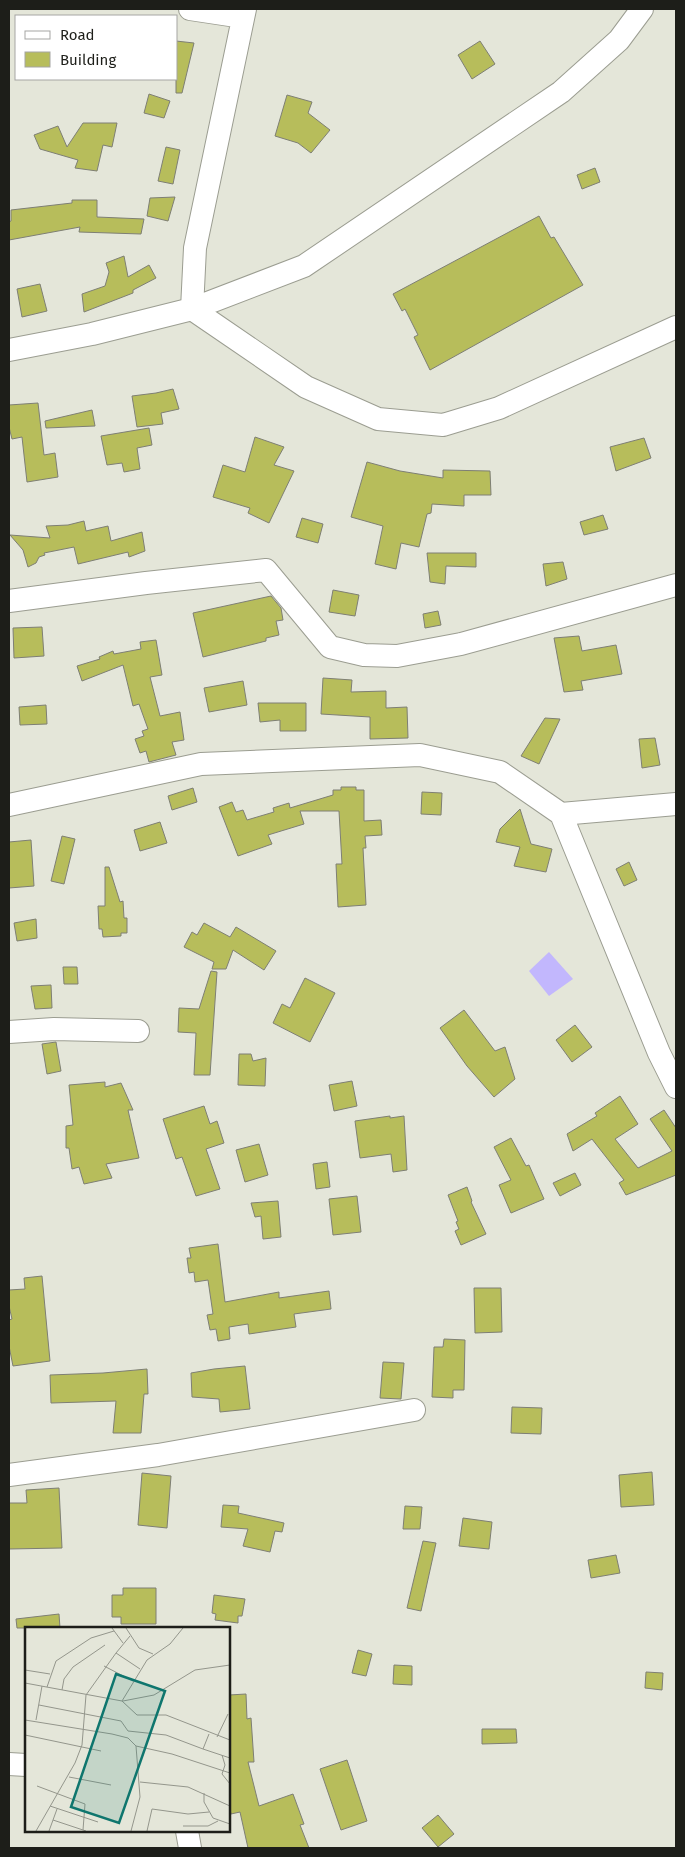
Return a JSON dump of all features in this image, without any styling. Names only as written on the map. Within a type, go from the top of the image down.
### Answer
[{"type":"street","points":[[190,9],[244,13],[195,248],[192,309]]},
{"type":"street","points":[[9,350],[92,334],[192,309],[304,266],[561,92],[618,40],[642,9]]},
{"type":"street","points":[[192,309],[306,387],[378,419],[443,425],[499,408],[676,328]]},
{"type":"street","points":[[9,601],[266,570],[330,646],[364,655],[397,656],[461,644],[676,585]]},
{"type":"street","points":[[9,805],[201,764],[420,755],[500,772],[561,814],[659,1053],[676,1087]]},
{"type":"street","points":[[561,814],[676,804]]},
{"type":"street","points":[[9,1032],[54,1028],[138,1032]]},
{"type":"street","points":[[9,1475],[158,1455],[414,1410]]},
{"type":"street","points":[[9,1764],[25,1765]]},
{"type":"street","points":[[188,1832],[190,1848]]},
{"type":"shaded area","points":[[549,952],[573,979],[549,996],[529,971]]},
{"type":"building","points":[[178,41],[194,43],[182,93],[176,93]]},
{"type":"building","points":[[480,41],[495,64],[472,79],[458,55]]},
{"type":"building","points":[[149,94],[170,101],[164,118],[144,113]]},
{"type":"building","points":[[287,95],[312,102],[308,113],[330,130],[311,153],[298,143],[275,136]]},
{"type":"building","points":[[83,123],[117,123],[112,147],[103,145],[97,171],[75,168],[78,160],[40,149],[34,135],[58,126],[67,147]]},
{"type":"building","points":[[166,147],[180,150],[173,184],[158,181]]},
{"type":"building","points":[[595,168],[600,182],[582,189],[577,175]]},
{"type":"building","points":[[175,197],[168,221],[147,216],[150,198]]},
{"type":"building","points":[[72,200],[97,200],[97,217],[144,219],[141,234],[79,232],[80,227],[9,240],[11,210],[72,203]]},
{"type":"building","points":[[539,216],[551,238],[554,237],[583,285],[430,370],[414,337],[418,335],[405,309],[402,311],[393,294]]},
{"type":"building","points":[[124,256],[128,277],[149,265],[156,278],[133,290],[133,293],[84,312],[82,294],[105,286],[109,272],[106,263]]},
{"type":"building","points":[[40,284],[47,311],[22,317],[17,289]]},
{"type":"building","points":[[173,389],[179,409],[161,413],[163,424],[137,427],[132,396]]},
{"type":"building","points":[[38,403],[44,455],[55,453],[58,477],[27,482],[22,437],[12,439],[9,427],[9,405]]},
{"type":"building","points":[[92,410],[95,426],[46,428],[45,421]]},
{"type":"building","points":[[149,428],[152,445],[137,448],[140,469],[124,472],[122,463],[107,465],[101,436]]},
{"type":"building","points":[[255,437],[284,447],[274,465],[294,471],[269,523],[248,513],[250,508],[213,497],[223,465],[245,472]]},
{"type":"building","points":[[644,438],[651,458],[616,471],[610,447]]},
{"type":"building","points":[[367,462],[400,471],[443,478],[443,470],[490,471],[491,495],[464,495],[464,506],[432,504],[431,513],[427,514],[419,547],[401,543],[396,569],[375,564],[383,526],[351,517]]},
{"type":"building","points":[[603,515],[608,529],[584,535],[580,522]]},
{"type":"building","points":[[302,518],[323,524],[318,543],[296,537]]},
{"type":"building","points":[[84,521],[86,531],[108,526],[111,541],[142,532],[145,551],[129,557],[128,552],[78,564],[74,547],[44,553],[45,555],[39,557],[36,563],[28,567],[23,550],[10,535],[50,538],[46,526],[68,525]]},
{"type":"building","points":[[427,553],[476,553],[476,567],[446,566],[445,584],[430,582]]},
{"type":"building","points":[[563,562],[567,579],[546,586],[543,564]]},
{"type":"building","points":[[333,590],[359,595],[355,616],[329,612]]},
{"type":"building","points":[[271,596],[281,608],[283,620],[276,621],[279,635],[266,638],[266,641],[203,657],[193,613]]},
{"type":"building","points":[[438,611],[441,625],[425,628],[423,614]]},
{"type":"building","points":[[42,627],[44,656],[14,658],[13,628]]},
{"type":"building","points":[[579,636],[582,651],[616,645],[622,674],[581,681],[583,690],[564,692],[554,638]]},
{"type":"building","points":[[156,640],[162,675],[150,677],[160,716],[180,712],[184,740],[172,742],[176,755],[149,762],[146,751],[140,753],[135,739],[144,736],[142,731],[148,729],[139,704],[133,706],[123,665],[82,681],[77,666],[100,659],[99,657],[113,651],[114,654],[141,649],[140,642]]},
{"type":"building","points":[[323,678],[352,680],[351,692],[386,691],[386,708],[407,707],[408,738],[370,739],[370,717],[321,714]]},
{"type":"building","points":[[243,681],[247,705],[209,712],[204,688]]},
{"type":"building","points":[[258,703],[306,703],[306,731],[280,731],[280,720],[260,722]]},
{"type":"building","points":[[46,705],[47,724],[20,725],[19,707]]},
{"type":"building","points":[[545,718],[560,719],[539,764],[521,756]]},
{"type":"building","points":[[655,738],[660,765],[642,768],[639,739]]},
{"type":"building","points":[[341,787],[356,787],[356,790],[364,790],[364,821],[381,820],[382,835],[365,836],[366,848],[363,848],[366,905],[338,907],[336,864],[342,864],[339,811],[300,811],[304,824],[268,835],[272,844],[238,856],[219,807],[232,802],[236,812],[243,810],[247,820],[274,812],[273,808],[289,803],[290,808],[333,795],[333,790],[341,790]]},
{"type":"building","points":[[193,788],[197,802],[172,810],[168,796]]},
{"type":"building","points":[[422,792],[442,793],[441,815],[421,814]]},
{"type":"building","points":[[520,809],[531,844],[552,849],[546,872],[514,866],[520,847],[496,842],[500,829]]},
{"type":"building","points":[[160,822],[167,843],[140,851],[134,830]]},
{"type":"building","points":[[62,836],[75,839],[64,884],[51,881]]},
{"type":"building","points":[[31,840],[34,886],[9,888],[9,842]]},
{"type":"building","points":[[629,862],[637,880],[624,886],[616,869]]},
{"type":"building","points":[[105,867],[109,867],[120,902],[123,901],[124,918],[127,918],[127,933],[121,933],[121,936],[103,937],[102,929],[99,929],[98,906],[105,906]]},
{"type":"building","points":[[36,919],[37,938],[17,941],[14,923]]},
{"type":"building","points":[[204,923],[230,937],[236,927],[276,951],[264,970],[233,950],[226,969],[212,969],[214,962],[184,947],[192,932],[197,935]]},
{"type":"building","points":[[63,967],[77,967],[78,984],[64,984]]},
{"type":"building","points":[[211,971],[217,972],[210,1075],[194,1075],[196,1033],[178,1032],[179,1008],[199,1009]]},
{"type":"building","points":[[305,978],[335,993],[310,1042],[273,1023],[282,1004],[290,1008]]},
{"type":"building","points":[[51,985],[52,1008],[35,1009],[31,986]]},
{"type":"building","points":[[464,1010],[495,1051],[505,1047],[515,1079],[494,1097],[467,1066],[440,1028]]},
{"type":"building","points":[[575,1025],[592,1047],[572,1062],[556,1040]]},
{"type":"building","points":[[56,1042],[61,1071],[47,1074],[42,1044]]},
{"type":"building","points":[[239,1054],[251,1054],[253,1061],[266,1058],[265,1086],[238,1085]]},
{"type":"building","points":[[352,1081],[357,1106],[334,1111],[329,1085]]},
{"type":"building","points":[[105,1082],[105,1087],[121,1083],[133,1110],[128,1110],[139,1158],[106,1164],[112,1178],[84,1184],[79,1167],[72,1169],[69,1148],[66,1148],[66,1126],[73,1125],[69,1085]]},
{"type":"building","points":[[620,1096],[638,1124],[615,1139],[638,1168],[672,1151],[650,1119],[664,1110],[676,1128],[676,1175],[626,1195],[619,1183],[624,1180],[592,1139],[573,1151],[567,1134],[597,1116],[595,1113]]},
{"type":"building","points":[[204,1106],[210,1124],[217,1121],[224,1143],[206,1149],[220,1189],[196,1196],[182,1157],[176,1159],[163,1119]]},
{"type":"building","points":[[390,1116],[390,1118],[404,1116],[407,1170],[393,1172],[391,1154],[360,1158],[355,1121]]},
{"type":"building","points":[[511,1138],[526,1166],[529,1165],[544,1199],[511,1213],[499,1185],[511,1180],[494,1147]]},
{"type":"building","points":[[259,1144],[268,1175],[245,1182],[236,1150]]},
{"type":"building","points":[[327,1162],[330,1187],[316,1189],[313,1164]]},
{"type":"building","points":[[575,1173],[581,1185],[560,1196],[553,1183]]},
{"type":"building","points":[[467,1187],[471,1202],[486,1234],[461,1245],[455,1231],[459,1229],[456,1222],[458,1221],[448,1195]]},
{"type":"building","points":[[357,1196],[361,1232],[333,1235],[329,1199]]},
{"type":"building","points":[[278,1201],[281,1237],[263,1239],[261,1216],[255,1217],[251,1203]]},
{"type":"building","points":[[218,1244],[225,1302],[279,1292],[279,1298],[329,1291],[331,1309],[294,1314],[296,1327],[249,1334],[248,1324],[229,1327],[230,1339],[218,1341],[216,1329],[210,1330],[207,1315],[213,1314],[208,1280],[195,1282],[194,1272],[189,1273],[187,1258],[191,1258],[189,1248]]},
{"type":"building","points":[[42,1276],[50,1361],[13,1366],[9,1346],[9,1320],[12,1319],[9,1306],[9,1290],[25,1289],[24,1278]]},
{"type":"building","points":[[474,1288],[501,1288],[502,1332],[475,1333]]},
{"type":"building","points":[[444,1339],[465,1340],[464,1390],[453,1390],[453,1398],[432,1397],[434,1347],[443,1347]]},
{"type":"building","points":[[383,1362],[404,1363],[401,1399],[380,1398]]},
{"type":"building","points":[[245,1366],[250,1409],[220,1412],[219,1399],[192,1397],[191,1373]]},
{"type":"building","points":[[147,1369],[148,1394],[144,1394],[141,1433],[113,1433],[116,1401],[51,1403],[50,1375]]},
{"type":"building","points":[[512,1407],[542,1408],[541,1434],[511,1433]]},
{"type":"building","points":[[652,1472],[654,1505],[621,1507],[619,1475]]},
{"type":"building","points":[[142,1473],[171,1476],[167,1528],[138,1525]]},
{"type":"building","points":[[59,1488],[62,1548],[9,1549],[9,1503],[27,1503],[26,1490]]},
{"type":"building","points":[[223,1505],[239,1506],[238,1513],[284,1523],[282,1532],[275,1531],[270,1552],[243,1546],[248,1529],[221,1527]]},
{"type":"building","points":[[405,1506],[422,1507],[420,1529],[403,1529]]},
{"type":"building","points":[[463,1518],[492,1522],[489,1549],[459,1546]]},
{"type":"building","points":[[423,1541],[436,1543],[421,1611],[407,1608]]},
{"type":"building","points":[[616,1555],[620,1573],[591,1578],[588,1560]]},
{"type":"building","points":[[123,1588],[156,1588],[156,1624],[121,1624],[121,1617],[112,1617],[112,1595],[123,1595]]},
{"type":"building","points":[[214,1595],[245,1599],[242,1616],[238,1616],[238,1623],[215,1620],[216,1614],[212,1613]]},
{"type":"building","points":[[59,1614],[60,1627],[17,1628],[16,1619]]},
{"type":"building","points":[[358,1650],[372,1654],[366,1676],[352,1673]]},
{"type":"building","points":[[394,1665],[412,1666],[412,1685],[393,1684]]},
{"type":"building","points":[[646,1672],[663,1673],[662,1690],[645,1688]]},
{"type":"building","points":[[246,1694],[247,1719],[251,1718],[254,1762],[248,1762],[259,1806],[293,1794],[304,1824],[300,1825],[309,1848],[248,1848],[240,1812],[231,1814],[230,1809],[230,1695]]},
{"type":"building","points":[[482,1729],[516,1729],[517,1743],[482,1744]]},
{"type":"building","points":[[347,1760],[367,1821],[341,1830],[320,1769]]},
{"type":"building","points":[[438,1815],[454,1834],[438,1847],[422,1828]]}]
